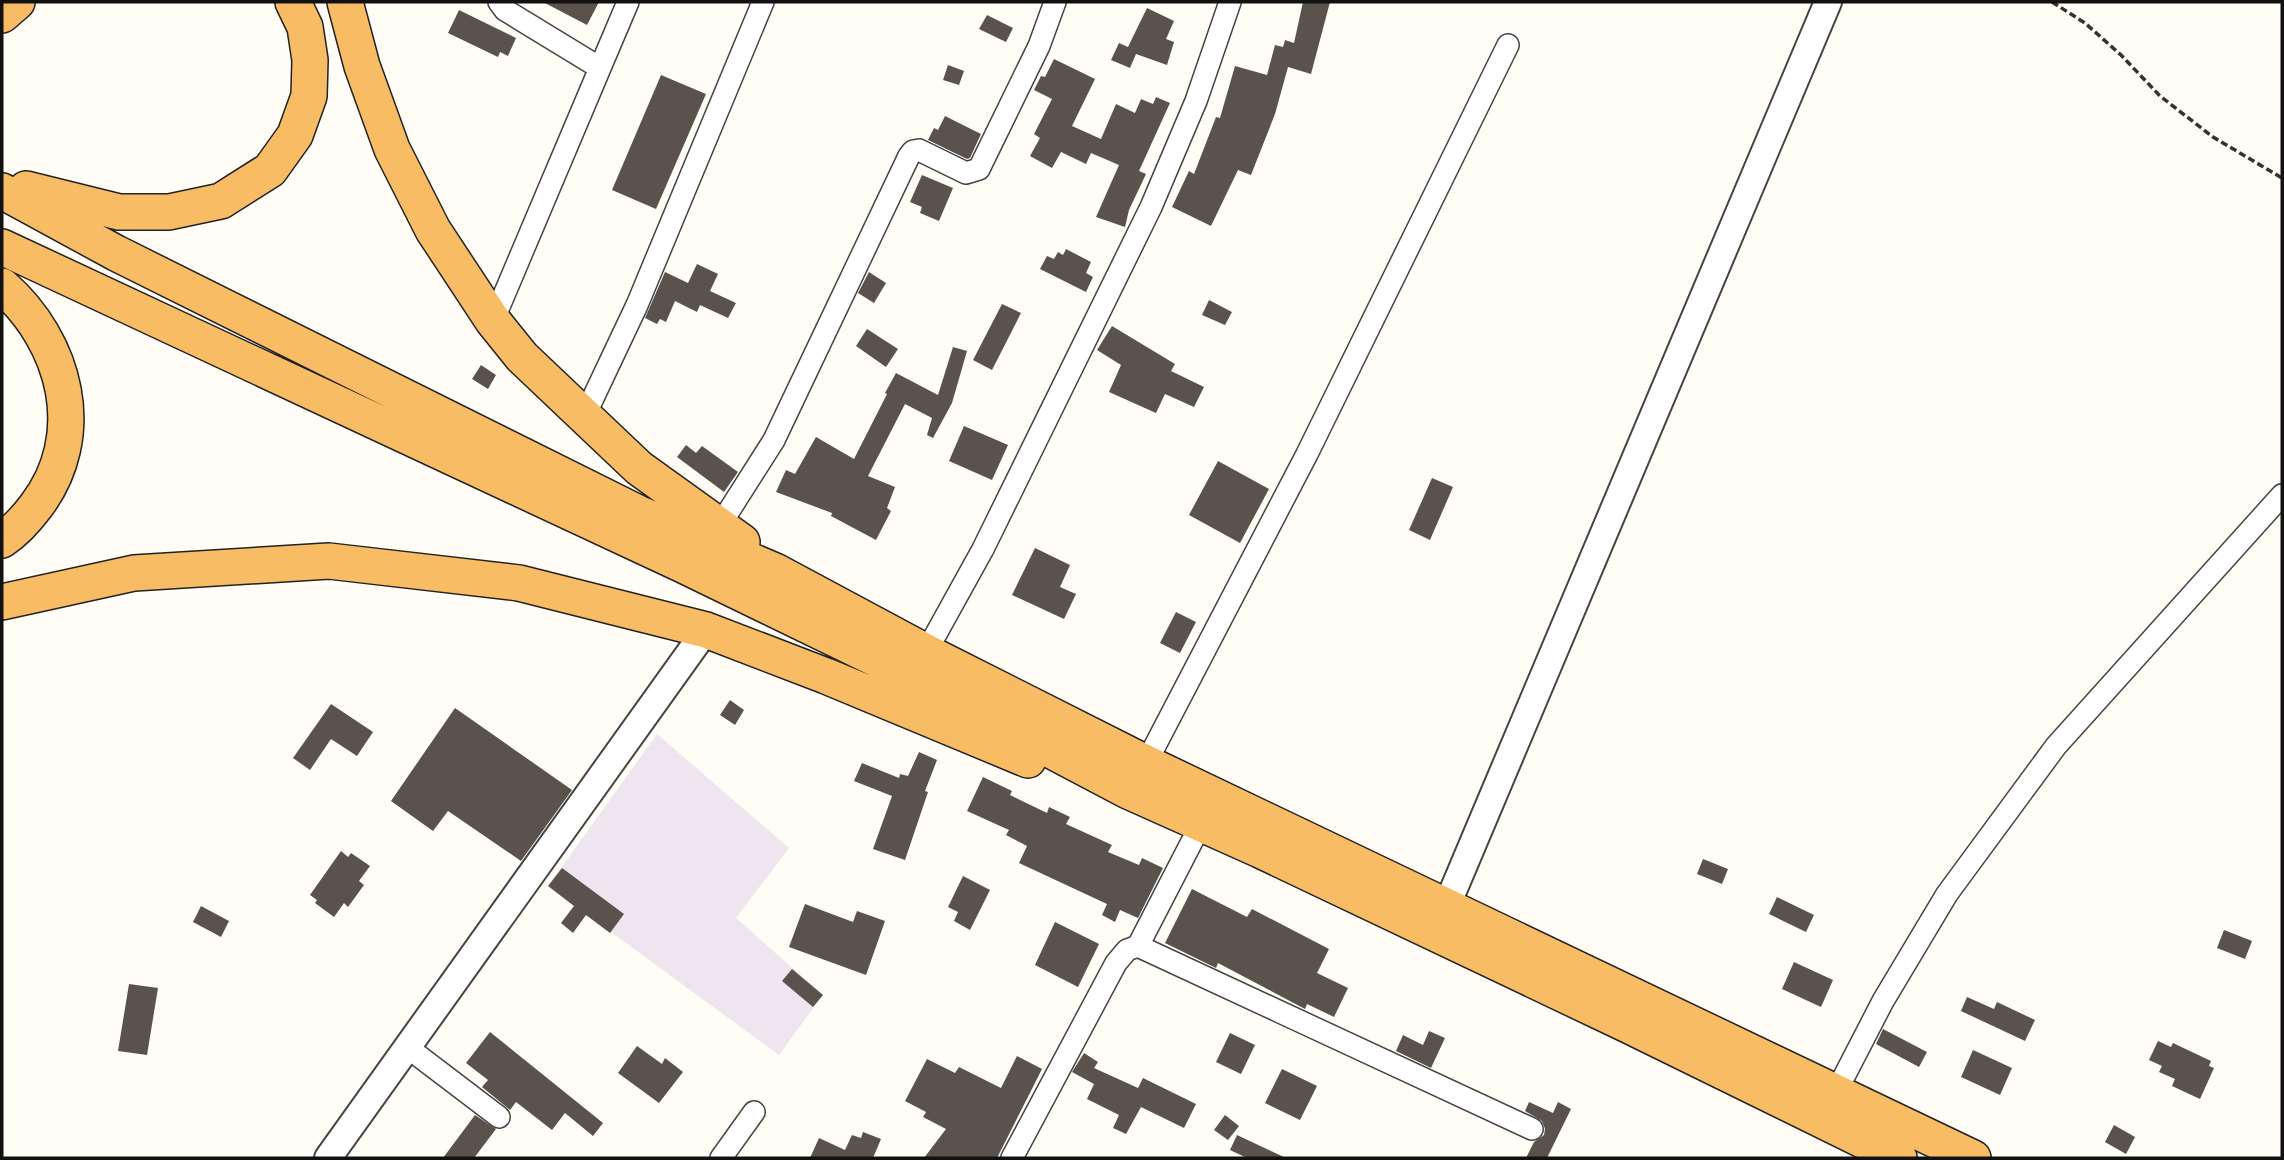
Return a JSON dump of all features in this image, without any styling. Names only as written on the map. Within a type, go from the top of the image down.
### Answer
[{"type":"highway","points":[[2,15],[17,2]]},
{"type":"highway","points":[[2,185],[120,212],[169,212],[221,201],[270,170],[295,135],[309,96],[310,60],[305,27],[293,2]]},
{"type":"highway","points":[[345,2],[362,66],[392,149],[433,230],[493,321],[522,357],[639,468],[679,499],[720,525],[775,572]]},
{"type":"highway","points":[[2,191],[116,253],[638,513],[775,572],[926,652],[1137,777],[1201,824],[1899,1158]]},
{"type":"highway","points":[[2,247],[683,565],[891,666],[1137,777],[1447,905],[1973,1158]]},
{"type":"highway","points":[[2,286],[38,327],[53,355],[62,380],[67,410],[64,451],[50,488],[31,513],[2,540]]},
{"type":"highway","points":[[2,602],[134,573],[330,561],[519,583],[706,630],[826,676],[1015,756],[1137,777]]},
{"type":"street","points":[[499,2],[505,10],[600,68]]},
{"type":"street","points":[[493,321],[628,2]]},
{"type":"street","points":[[584,417],[636,305],[764,2]]},
{"type":"street","points":[[720,525],[774,440],[909,156],[913,151],[919,150],[966,173],[979,169],[1039,46],[1055,2]]},
{"type":"street","points":[[926,652],[989,537],[1151,207],[1196,102],[1230,2]]},
{"type":"street","points":[[1447,905],[1828,2]]},
{"type":"street","points":[[1137,777],[1307,454],[1508,45]]},
{"type":"street","points":[[1836,1092],[1883,1001],[1947,894],[2056,746],[2282,495]]},
{"type":"street","points":[[328,1158],[706,630]]},
{"type":"street","points":[[1012,1158],[1116,963],[1127,950],[1138,946],[1201,824]]},
{"type":"street","points":[[1138,946],[1532,1129]]},
{"type":"street","points":[[407,1047],[499,1117]]},
{"type":"street","points":[[721,1158],[754,1112]]},
{"type":"path","points":[[2052,2],[2085,23],[2121,55],[2160,96],[2213,137],[2282,178]]},
{"type":"shaded area","points":[[657,734],[789,848],[736,918],[823,995],[779,1055],[548,886]]},
{"type":"building","points":[[543,2],[599,2],[587,25]]},
{"type":"building","points":[[1303,2],[1330,2],[1311,74],[1288,67],[1275,114],[1251,175],[1238,170],[1211,226],[1172,207],[1189,171],[1194,174],[1216,117],[1220,118],[1235,66],[1267,75],[1275,45],[1283,47],[1285,40],[1294,43]]},
{"type":"building","points":[[1147,8],[1174,21],[1166,39],[1174,42],[1167,65],[1136,54],[1130,68],[1111,60],[1119,43],[1128,47]]},
{"type":"building","points":[[459,10],[516,38],[508,56],[500,52],[498,57],[448,33]]},
{"type":"building","points":[[987,15],[1013,28],[1006,42],[979,29]]},
{"type":"building","points":[[1054,59],[1095,79],[1072,126],[1101,139],[1116,104],[1135,113],[1141,99],[1153,104],[1156,97],[1170,103],[1139,171],[1146,174],[1129,210],[1125,227],[1096,217],[1119,165],[1091,153],[1086,164],[1061,152],[1052,168],[1030,156],[1040,138],[1034,134],[1052,99],[1034,90],[1041,76],[1045,77]]},
{"type":"building","points":[[948,65],[964,71],[959,85],[943,80]]},
{"type":"building","points":[[661,75],[706,94],[656,209],[612,190]]},
{"type":"building","points":[[945,116],[981,134],[970,158],[967,159],[928,140],[934,128],[938,130]]},
{"type":"building","points":[[922,175],[953,188],[939,221],[920,213],[922,207],[910,202]]},
{"type":"building","points":[[1066,249],[1091,262],[1086,273],[1093,277],[1086,292],[1040,269],[1047,256],[1054,259],[1058,252],[1063,255]]},
{"type":"building","points":[[697,264],[718,274],[710,291],[736,303],[728,318],[700,305],[697,312],[675,301],[666,322],[660,319],[657,324],[645,318],[665,272],[688,283]]},
{"type":"building","points":[[869,272],[886,283],[874,303],[858,293]]},
{"type":"building","points":[[1209,300],[1232,312],[1225,325],[1202,315]]},
{"type":"building","points":[[1002,304],[1021,313],[992,370],[973,360]]},
{"type":"building","points":[[1112,326],[1175,364],[1171,371],[1204,387],[1194,407],[1165,394],[1156,413],[1109,392],[1121,365],[1097,350]]},
{"type":"building","points":[[867,329],[898,349],[886,367],[856,346]]},
{"type":"building","points":[[953,347],[967,351],[952,403],[933,438],[927,435],[932,418],[905,404],[868,476],[895,487],[887,508],[891,511],[876,540],[831,516],[832,513],[776,492],[786,470],[795,474],[816,437],[854,459],[896,373],[938,395]]},
{"type":"building","points":[[481,365],[496,375],[488,389],[472,379]]},
{"type":"building","points":[[964,426],[1008,445],[992,480],[949,461]]},
{"type":"building","points":[[686,445],[696,453],[702,446],[738,472],[724,492],[677,457]]},
{"type":"building","points":[[1218,461],[1269,489],[1240,543],[1189,515]]},
{"type":"building","points":[[1432,478],[1453,487],[1430,540],[1409,530]]},
{"type":"building","points":[[1035,548],[1070,565],[1060,587],[1076,594],[1064,619],[1012,595]]},
{"type":"building","points":[[1176,612],[1196,622],[1180,653],[1160,643]]},
{"type":"building","points":[[730,700],[744,710],[735,725],[720,715]]},
{"type":"building","points":[[331,704],[373,732],[357,756],[331,739],[310,770],[293,758]]},
{"type":"building","points":[[455,708],[572,790],[521,861],[448,811],[433,831],[391,801]]},
{"type":"building","points":[[919,752],[937,760],[905,860],[873,849],[892,796],[854,781],[862,763],[899,778],[900,774],[908,776]]},
{"type":"building","points":[[983,777],[1012,791],[1010,795],[1047,813],[1049,807],[1070,817],[1066,824],[1112,845],[1108,852],[1139,865],[1142,858],[1163,868],[1138,918],[1120,910],[1115,922],[1102,915],[1107,904],[1019,863],[1027,846],[1006,835],[1009,830],[967,811]]},
{"type":"building","points":[[341,851],[348,857],[351,853],[370,866],[359,881],[364,885],[348,907],[344,903],[334,917],[315,903],[317,900],[310,895]]},
{"type":"building","points":[[1703,859],[1728,869],[1722,884],[1697,874]]},
{"type":"building","points":[[562,868],[624,914],[610,933],[586,915],[573,933],[561,923],[574,906],[548,886]]},
{"type":"building","points":[[963,876],[990,890],[970,930],[954,921],[958,912],[948,907]]},
{"type":"building","points":[[1192,889],[1247,917],[1252,909],[1329,949],[1317,973],[1348,988],[1334,1017],[1307,1004],[1305,1009],[1218,963],[1216,968],[1165,943]]},
{"type":"building","points":[[1777,897],[1814,915],[1806,932],[1769,914]]},
{"type":"building","points":[[805,904],[853,922],[857,911],[885,921],[866,975],[789,947]]},
{"type":"building","points":[[201,906],[229,921],[221,937],[193,922]]},
{"type":"building","points":[[1055,922],[1099,944],[1078,987],[1035,965]]},
{"type":"building","points":[[2224,930],[2252,941],[2245,959],[2217,948]]},
{"type":"building","points":[[1794,962],[1833,980],[1821,1007],[1782,989]]},
{"type":"building","points":[[792,969],[823,995],[813,1007],[782,981]]},
{"type":"building","points":[[129,984],[158,988],[147,1055],[118,1051]]},
{"type":"building","points":[[1967,997],[1994,1009],[1997,1002],[2035,1020],[2025,1041],[1961,1011]]},
{"type":"building","points":[[1883,1029],[1927,1052],[1919,1067],[1876,1044]]},
{"type":"building","points":[[1429,1031],[1445,1038],[1431,1068],[1396,1051],[1403,1035],[1423,1045]]},
{"type":"building","points":[[490,1032],[603,1123],[593,1136],[565,1113],[552,1130],[516,1102],[510,1110],[482,1087],[488,1080],[466,1063]]},
{"type":"building","points":[[1230,1033],[1255,1045],[1241,1074],[1216,1062]]},
{"type":"building","points":[[2158,1041],[2171,1047],[2173,1043],[2211,1061],[2209,1066],[2214,1068],[2200,1099],[2172,1086],[2175,1079],[2159,1072],[2162,1066],[2149,1060]]},
{"type":"building","points":[[637,1046],[662,1064],[665,1058],[683,1072],[659,1103],[618,1073]]},
{"type":"building","points":[[1973,1050],[2012,1068],[2000,1095],[1961,1077]]},
{"type":"building","points":[[1084,1053],[1098,1062],[1094,1068],[1138,1088],[1143,1078],[1196,1104],[1184,1128],[1141,1107],[1126,1134],[1113,1128],[1119,1115],[1087,1099],[1094,1084],[1072,1072]]},
{"type":"building","points":[[1017,1056],[1042,1069],[997,1158],[924,1158],[946,1129],[923,1117],[926,1112],[905,1101],[927,1059],[955,1073],[959,1067],[1001,1088]]},
{"type":"building","points":[[1282,1069],[1317,1086],[1300,1120],[1265,1103]]},
{"type":"building","points":[[1529,1102],[1553,1113],[1558,1102],[1571,1109],[1547,1158],[1526,1158],[1534,1142],[1544,1135],[1545,1129],[1542,1121],[1525,1111]]},
{"type":"building","points":[[475,1115],[496,1129],[474,1158],[443,1158]]},
{"type":"building","points":[[1225,1115],[1239,1126],[1228,1140],[1214,1130]]},
{"type":"building","points":[[2114,1125],[2135,1137],[2126,1154],[2105,1142]]},
{"type":"building","points":[[863,1132],[881,1139],[873,1158],[810,1158],[819,1138],[845,1150],[852,1135],[861,1138]]},
{"type":"building","points":[[1237,1135],[1286,1158],[1247,1158],[1230,1150]]}]
